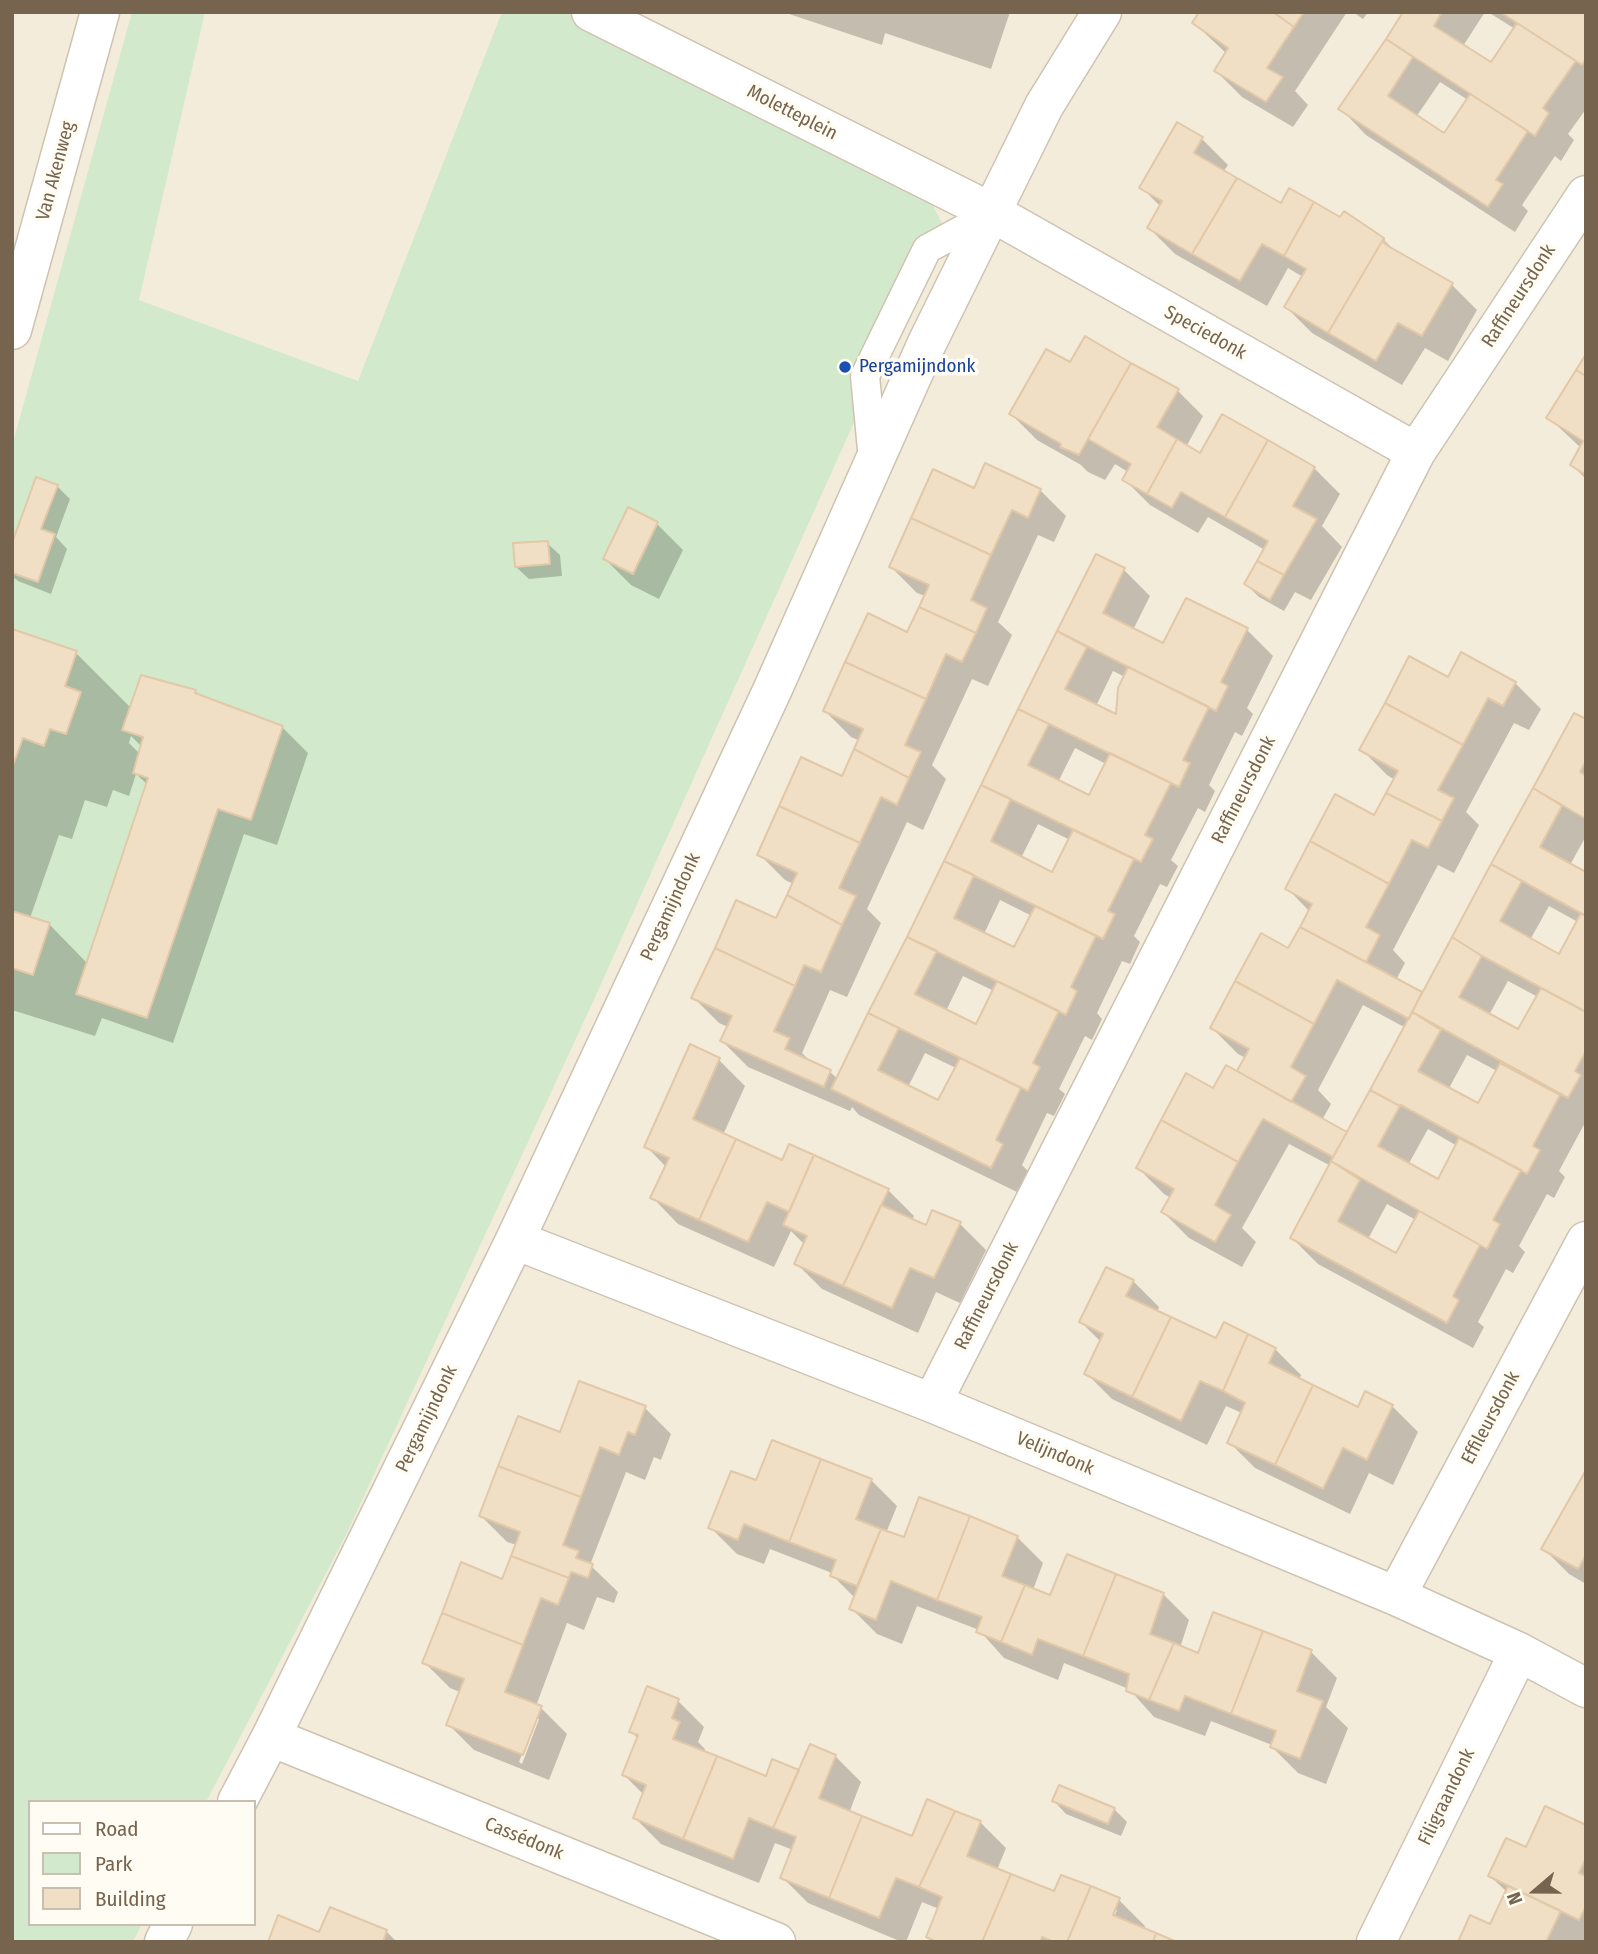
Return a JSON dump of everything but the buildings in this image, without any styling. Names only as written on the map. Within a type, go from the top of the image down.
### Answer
[{"type":"street","name":"Van Akenweg","points":[[12,330],[100,12]]},
{"type":"street","name":"Moletteplein","points":[[591,12],[993,213]]},
{"type":"street","name":"Pergamijndonk","points":[[238,1800],[515,1240],[771,693],[927,343],[1044,106],[1102,12]]},
{"type":"street","name":"Raffineursdonk","points":[[932,1403],[1416,452],[1586,195]]},
{"type":"street","name":"Speciedonk","points":[[993,213],[1416,452]]},
{"type":"street","name":"Velijndonk","points":[[515,1240],[932,1403],[1396,1596],[1518,1652],[1586,1688]]},
{"type":"street","name":"Effileursdonk","points":[[1396,1596],[1586,1241]]},
{"type":"street","name":"Filigraandonk","points":[[1376,1942],[1518,1652]]},
{"type":"street","name":"Cassédonk","points":[[271,1737],[776,1942]]},
{"type":"street","points":[[164,1942],[172,1926]]},
{"type":"shaded area","points":[[12,12],[1586,12],[1586,1942],[12,1942]]},
{"type":"green space","points":[[132,12],[205,12],[139,300],[358,381],[502,12],[565,12],[928,196],[943,225],[592,1004],[345,1537],[207,1800],[28,1800],[28,1926],[141,1926],[133,1942],[12,1942],[12,446]]},
{"type":"place","name":"Pergamijndonk","points":[[845,367]]}]
